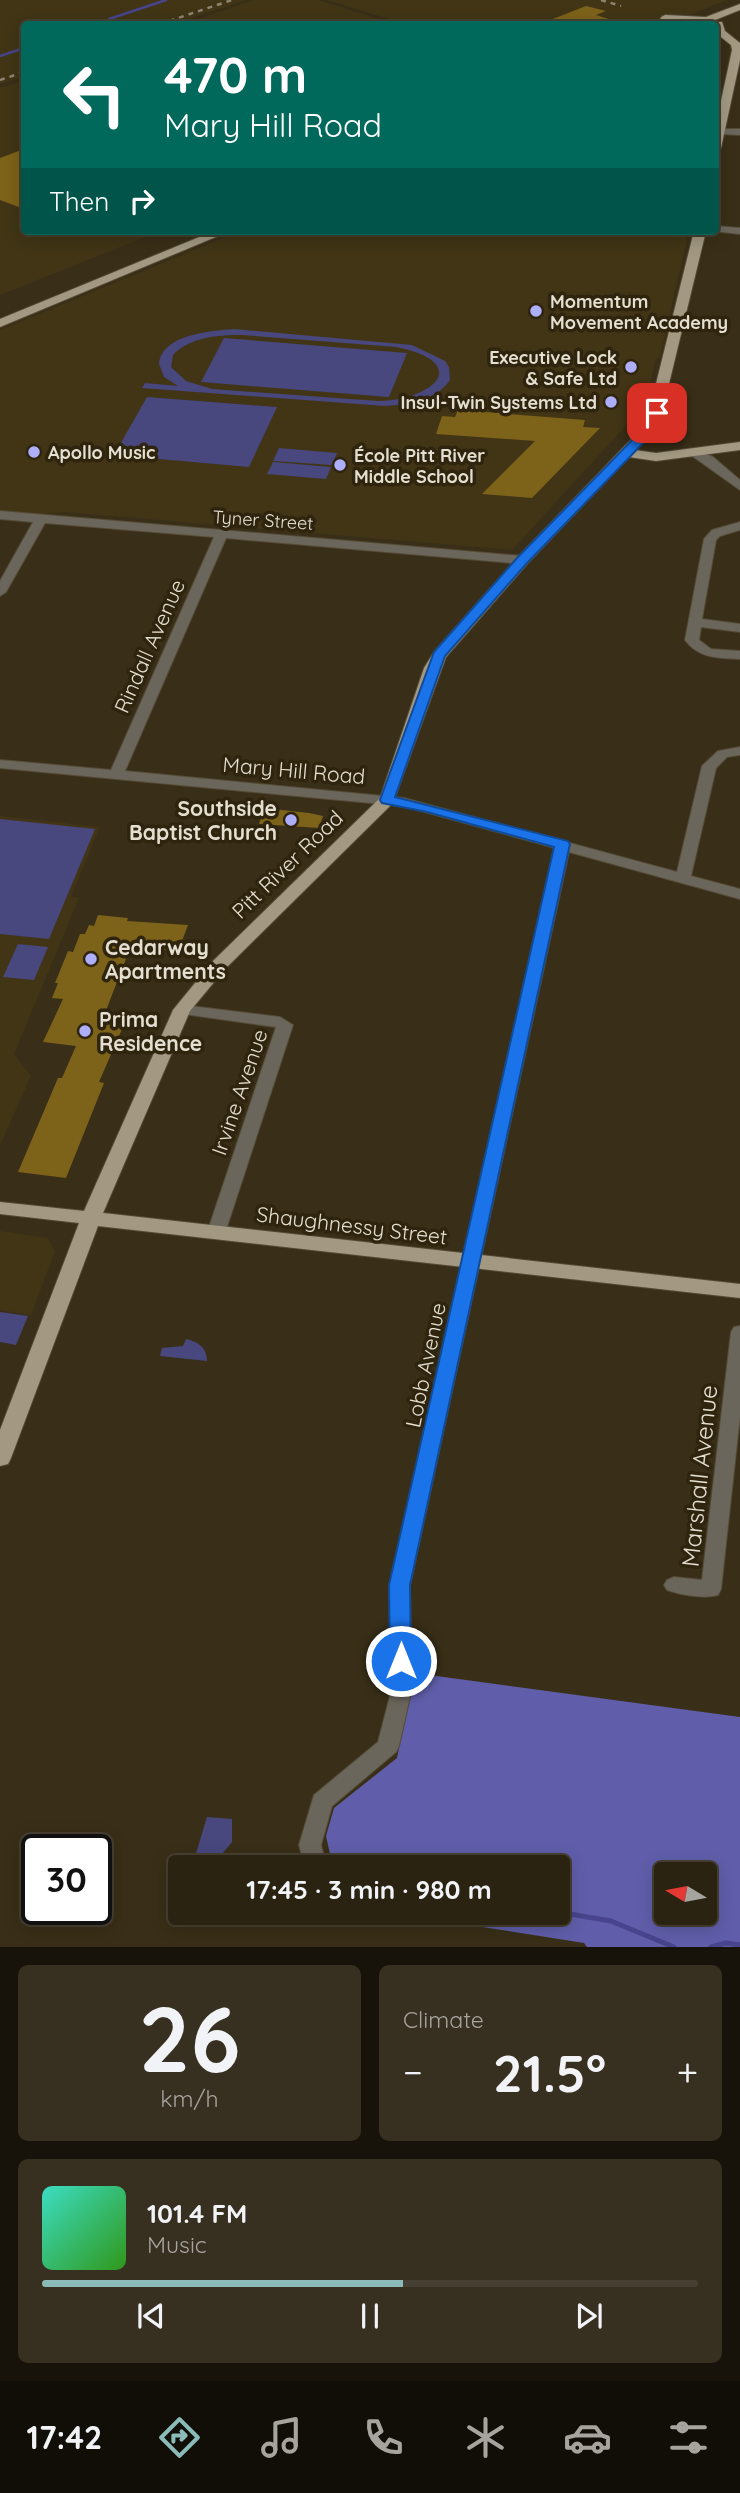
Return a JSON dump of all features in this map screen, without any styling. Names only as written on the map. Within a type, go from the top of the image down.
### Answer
[{"type":"main road","points":[[717,21],[740,7]]},
{"type":"main road","points":[[719,22],[740,16]]},
{"type":"main road","points":[[665,18],[694,21]]},
{"type":"main road","points":[[719,30],[736,44],[737,50],[719,131]]},
{"type":"main road","points":[[719,41],[737,50]]},
{"type":"main road","points":[[0,323],[215,235]]},
{"type":"main road","name":"Pitt River Road","points":[[0,1458],[90,1218],[182,1010],[219,965],[387,800],[439,655],[523,560],[649,429],[657,413],[699,235]]},
{"type":"main road","points":[[627,453],[656,457],[738,448]]},
{"type":"main road","name":"Shaughnessy Street","points":[[0,1208],[740,1291]]},
{"type":"street","points":[[665,18],[672,21]]},
{"type":"street","points":[[719,131],[740,132]]},
{"type":"street","points":[[719,229],[740,230]]},
{"type":"street","points":[[694,453],[709,460],[740,486]]},
{"type":"street","name":"Tyner Street","points":[[0,515],[523,560]]},
{"type":"street","points":[[0,592],[41,519]]},
{"type":"street","points":[[740,526],[716,533],[710,539],[692,640],[696,646],[707,651],[740,655]]},
{"type":"street","name":"Rindall Avenue","points":[[116,775],[222,534]]},
{"type":"street","points":[[695,622],[740,628]]},
{"type":"street","points":[[683,878],[709,766],[719,757],[740,751]]},
{"type":"street","name":"Mary Hill Road","points":[[0,764],[387,800],[428,808],[740,894]]},
{"type":"street","name":"Lobb Avenue","points":[[313,1855],[310,1845],[322,1801],[388,1746],[401,1692],[400,1585],[562,844]]},
{"type":"street","name":"Irvine Avenue","points":[[182,1010],[280,1022],[285,1026],[216,1233]]},
{"type":"street","name":"Marshall Avenue","points":[[674,1585],[711,1589],[740,1332]]},
{"type":"shaded area","points":[[0,0],[246,0],[183,21],[21,21],[21,77],[0,84]]},
{"type":"shaded area","points":[[254,0],[318,0],[385,21],[192,21]]},
{"type":"shaded area","points":[[327,0],[727,0],[674,21],[395,21]]},
{"type":"shaded area","points":[[21,81],[21,235],[150,235],[0,295],[0,88]]},
{"type":"shaded area","points":[[230,235],[688,235],[660,357],[656,359],[648,393],[651,401],[644,419],[632,419],[512,550],[65,512],[35,514],[0,511],[0,330]]},
{"type":"shaded area","points":[[234,329],[412,345],[445,361],[449,367],[450,380],[430,397],[385,406],[142,388],[145,383],[178,386],[164,377],[159,364],[162,354],[178,340],[201,333]],"holes":[[[242,335],[396,347],[420,354],[434,362],[439,371],[437,380],[415,394],[378,401],[212,389],[186,381],[171,367],[173,355],[188,344],[223,336]]]},
{"type":"shaded area","points":[[224,338],[407,353],[389,397],[201,382]]},
{"type":"shaded area","points":[[147,397],[277,407],[249,467],[114,455]]},
{"type":"shaded area","points":[[279,448],[337,453],[332,465],[273,461]]},
{"type":"shaded area","points":[[273,462],[331,467],[326,479],[267,474]]},
{"type":"shaded area","points":[[0,816],[100,827],[71,896],[79,898],[14,1054],[31,1076],[0,1145]]},
{"type":"shaded area","points":[[0,819],[95,829],[49,939],[0,934]]},
{"type":"shaded area","points":[[18,944],[48,947],[34,980],[3,977]]},
{"type":"shaded area","points":[[0,1231],[48,1238],[55,1251],[31,1315],[0,1310]]},
{"type":"shaded area","points":[[0,1312],[28,1316],[16,1345],[0,1342]]},
{"type":"shaded area","points":[[186,1339],[201,1346],[207,1361],[160,1356],[162,1348],[183,1346]]},
{"type":"shaded area","points":[[407,1672],[740,1717],[740,1947],[587,1947],[584,1943],[454,1925],[570,1925],[570,1855],[330,1855],[326,1836],[334,1808],[397,1758],[410,1692]]},
{"type":"shaded area","points":[[207,1817],[232,1819],[232,1842],[221,1855],[196,1855]]},
{"type":"building","points":[[586,6],[606,11],[596,15],[615,21],[548,21]]},
{"type":"building","points":[[21,150],[21,208],[0,200],[0,158]]},
{"type":"building","name":"École Pitt River Middle School","points":[[458,410],[585,420],[583,427],[600,428],[532,498],[482,494],[535,441],[436,434],[442,416],[455,417]]},
{"type":"building","name":"Southside Baptist Church","points":[[264,808],[323,816],[319,828],[259,824]]},
{"type":"building","points":[[98,915],[128,918],[127,921],[188,925],[182,941],[177,940],[173,951],[131,946],[103,1018],[126,1020],[99,1082],[104,1083],[66,1178],[18,1172],[58,1078],[62,1078],[76,1046],[43,1042],[63,999],[52,998],[58,983],[55,983],[68,951],[73,952],[80,934],[85,934],[89,925],[94,926]]},
{"type":"waterway","points":[[109,19],[166,0]]},
{"type":"waterway","points":[[0,56],[21,49]]},
{"type":"waterway","points":[[570,1914],[611,1921],[674,1947]]},
{"type":"waterway","points":[[711,1947],[726,1943],[740,1945]]},
{"type":"railway","points":[[169,21],[232,0]]},
{"type":"railway","points":[[601,0],[621,6]]},
{"type":"railway","points":[[0,80],[21,73]]},
{"type":"place","name":"Momentum Movement Academy","points":[[536,311]]},
{"type":"place","name":"Executive Lock & Safe Ltd","points":[[631,367]]},
{"type":"place","name":"Insul-Twin Systems Ltd","points":[[611,402]]},
{"type":"place","name":"Apollo Music","points":[[34,452]]},
{"type":"place","name":"École Pitt River Middle School","points":[[340,465]]},
{"type":"place","name":"Southside Baptist Church","points":[[291,820]]},
{"type":"place","name":"Cedarway Apartments","points":[[91,959]]},
{"type":"place","name":"Prima Residence","points":[[85,1031]]},
{"type":"route","points":[[401,1661],[400,1585],[562,844],[410,803],[387,800],[432,668],[439,655],[523,560],[648,431],[657,413]]}]
